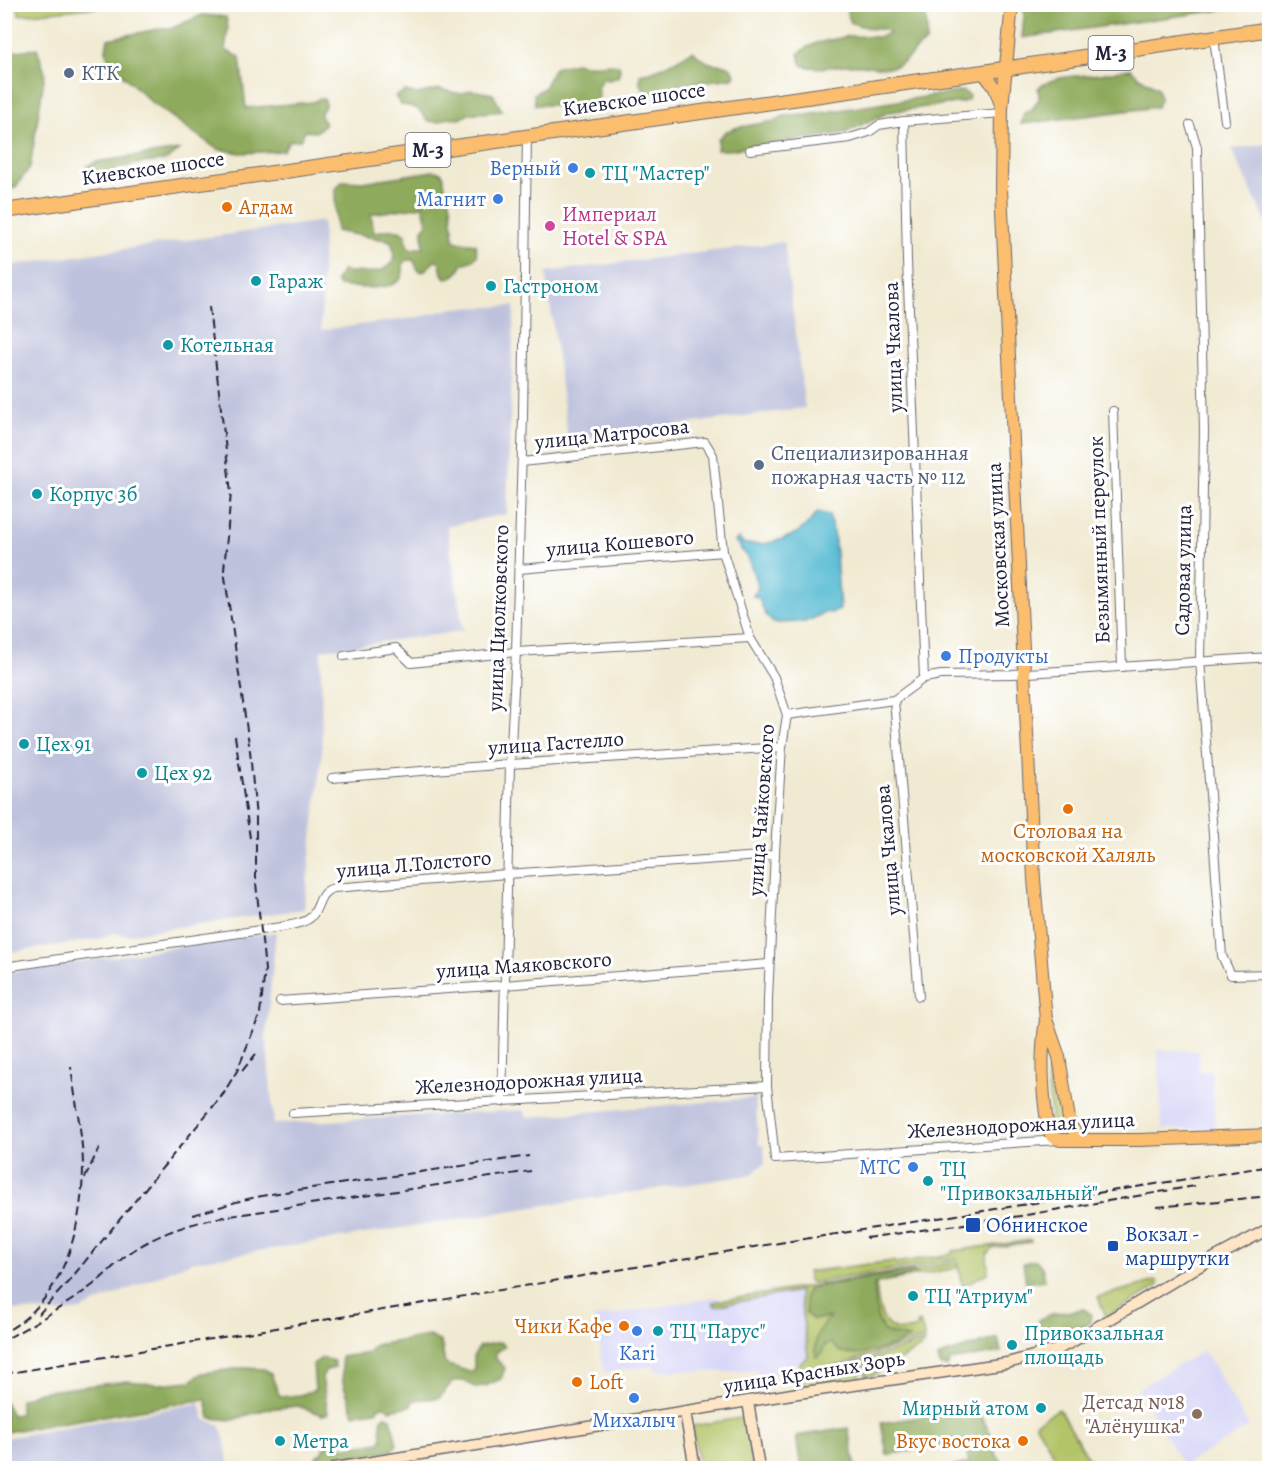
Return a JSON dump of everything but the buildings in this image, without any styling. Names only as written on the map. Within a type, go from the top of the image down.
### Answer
[{"type":"highway","name":"Киевское шоссе","points":[[4,211],[983,72],[1269,29]]},
{"type":"main road","name":"Московская улица","points":[[1012,4],[1002,110],[1001,201],[1034,879],[1046,1020],[1042,1044],[1042,1073],[1048,1128]]},
{"type":"main road","points":[[983,72],[995,88],[1002,110]]},
{"type":"main road","name":"Московская улица","points":[[1046,1020],[1056,1046],[1070,1125]]},
{"type":"main road","points":[[1042,1073],[1050,1065],[1056,1064],[1061,1068]]},
{"type":"main road","points":[[1048,1128],[1052,1136],[1060,1140],[1066,1136],[1070,1125]]},
{"type":"main road","points":[[1070,1125],[1077,1135],[1085,1140]]},
{"type":"main road","name":"Железнодорожная улица","points":[[1060,1140],[1269,1135]]},
{"type":"street","points":[[1214,38],[1225,121]]},
{"type":"street","points":[[750,150],[850,138],[869,132],[879,125],[904,121],[1002,110]]},
{"type":"street","name":"улица Чкалова","points":[[904,121],[907,261],[924,678]]},
{"type":"street","name":"Садовая улица","points":[[1190,125],[1197,147],[1204,431],[1200,660],[1222,956],[1231,975],[1269,974]]},
{"type":"street","name":"улица Циолковского","points":[[502,1102],[510,764],[522,462],[527,135]]},
{"type":"street","name":"Безымянный переулок","points":[[1113,411],[1122,667]]},
{"type":"street","name":"улица Матросова","points":[[522,462],[705,442]]},
{"type":"street","name":"улица Чайковского","points":[[705,442],[713,455],[723,552],[750,638],[774,677],[787,715],[782,747],[769,964],[767,1086],[775,1159]]},
{"type":"street","name":"улица Кошевого","points":[[519,569],[723,552]]},
{"type":"street","points":[[344,656],[396,648],[411,663],[516,652],[750,638]]},
{"type":"street","points":[[787,715],[894,700],[924,678],[940,675],[1024,673],[1269,657]]},
{"type":"street","name":"улица Чкалова","points":[[894,700],[919,996]]},
{"type":"street","name":"улица Гастелло","points":[[332,778],[782,747]]},
{"type":"street","name":"улица Л.Толстого","points":[[4,967],[281,927],[310,917],[322,895],[334,888],[775,855]]},
{"type":"street","name":"улица Маяковского","points":[[280,1000],[769,964]]},
{"type":"street","name":"Железнодорожная улица","points":[[293,1113],[767,1086]]},
{"type":"street","points":[[1038,1141],[1048,1128]]},
{"type":"street","name":"Железнодорожная улица","points":[[775,1159],[1060,1140]]},
{"type":"street","name":"улица Красных Зорь","points":[[335,1468],[1007,1363],[1056,1350],[1269,1228]]},
{"type":"street","points":[[748,1402],[759,1468]]},
{"type":"street","points":[[686,1412],[694,1468]]},
{"type":"shaded area","points":[[1269,133],[1269,228],[1231,149],[1267,144]]},
{"type":"shaded area","points":[[323,221],[321,330],[415,318],[454,308],[514,306],[507,514],[447,526],[463,631],[321,650],[322,753],[304,909],[124,935],[112,933],[99,939],[5,953],[5,266]]},
{"type":"shaded area","points":[[784,242],[805,408],[568,440],[546,272]]},
{"type":"shaded area","points":[[276,932],[266,1036],[274,1124],[524,1110],[527,1117],[755,1098],[759,1145],[764,1145],[765,1163],[751,1175],[546,1205],[191,1262],[80,1310],[57,1313],[5,1309],[5,973]]},
{"type":"shaded area","points":[[1158,1050],[1199,1051],[1199,1071],[1211,1071],[1216,1129],[1162,1129]]},
{"type":"shaded area","points":[[799,1291],[808,1357],[801,1362],[777,1367],[778,1373],[758,1377],[757,1370],[730,1372],[655,1370],[654,1366],[604,1372],[594,1318],[715,1297],[728,1303]]},
{"type":"shaded area","name":"Детсад №18 \"Алёнушка\"","points":[[1204,1350],[1249,1427],[1183,1466],[1138,1389]]},
{"type":"shaded area","points":[[200,1403],[205,1420],[220,1425],[229,1468],[5,1468],[5,1438]]},
{"type":"green space","points":[[18,4],[123,5],[19,15]]},
{"type":"green space","points":[[1025,4],[1256,5],[1022,38]]},
{"type":"green space","points":[[849,5],[895,5],[925,9],[926,42],[902,63],[892,67],[851,65],[816,68],[802,65],[798,54],[817,43],[849,36],[880,37],[889,33],[884,29],[872,29],[851,23],[847,12]]},
{"type":"green space","points":[[202,15],[226,17],[228,28],[225,50],[240,57],[246,108],[313,102],[320,98],[325,100],[325,106],[320,115],[325,124],[316,132],[305,131],[300,140],[289,141],[283,151],[240,153],[217,149],[152,103],[108,61],[106,50],[108,39],[158,29],[170,29]]},
{"type":"green space","points":[[37,48],[45,73],[30,167],[15,188],[5,190],[5,53]]},
{"type":"green space","points":[[693,51],[707,62],[730,67],[735,74],[733,78],[675,85],[668,94],[646,93],[640,84],[640,74],[661,68]]},
{"type":"green space","points":[[576,63],[619,65],[620,70],[618,77],[609,80],[602,79],[597,88],[599,98],[568,108],[557,105],[535,105],[534,94],[544,88],[554,68]]},
{"type":"green space","points":[[1131,69],[1139,77],[1158,88],[1160,99],[1157,107],[1021,124],[1024,113],[1033,108],[1039,99],[1038,88],[1052,80]]},
{"type":"green space","points":[[439,89],[461,94],[471,90],[493,94],[502,111],[469,114],[460,119],[448,118],[438,122],[427,121],[420,111],[414,107],[401,105],[395,96],[406,91],[417,94]]},
{"type":"green space","points":[[963,91],[969,95],[968,100],[963,102],[889,112],[845,133],[717,150],[718,139],[725,132],[775,121],[784,116],[807,115]]},
{"type":"green space","points":[[179,150],[174,155],[158,162],[135,164],[94,175],[87,166],[96,162]]},
{"type":"green space","points":[[433,171],[441,172],[451,206],[454,241],[476,244],[477,256],[463,264],[452,277],[445,278],[440,263],[436,260],[423,272],[418,270],[413,260],[408,260],[403,264],[401,278],[390,285],[373,288],[339,286],[336,281],[342,271],[376,272],[383,270],[393,262],[394,251],[391,241],[336,231],[335,189],[343,181],[363,182]],"holes":[[[423,206],[427,224],[423,229],[423,247],[412,249],[407,246],[406,234],[394,229],[374,232],[371,214]]]},
{"type":"green space","points":[[1051,1068],[1056,1070],[1064,1126],[1059,1130],[1052,1126],[1047,1073]]},
{"type":"green space","points":[[1031,1240],[1031,1242],[992,1248],[987,1254],[988,1273],[962,1286],[957,1259],[812,1283],[809,1281],[807,1272],[893,1261],[895,1263],[952,1254],[953,1251]]},
{"type":"green space","points":[[1036,1260],[1042,1267],[1045,1280],[1026,1283],[1023,1263]]},
{"type":"green space","points":[[957,1262],[958,1268],[876,1283],[881,1312],[889,1326],[896,1330],[906,1330],[918,1328],[917,1323],[920,1322],[925,1338],[843,1364],[799,1374],[798,1366],[808,1356],[799,1291],[715,1306],[713,1302]]},
{"type":"green space","points":[[912,1271],[917,1273],[874,1284],[877,1317],[884,1332],[909,1338],[886,1348],[857,1354],[841,1351],[831,1343],[824,1346],[822,1353],[816,1357],[817,1335],[830,1317],[813,1320],[806,1314],[805,1295],[809,1288]]},
{"type":"green space","points":[[1156,1281],[1158,1286],[1106,1317],[1098,1297]]},
{"type":"green space","points":[[1084,1309],[1091,1314],[1090,1323],[1061,1340],[1045,1344],[1042,1341],[1038,1320],[1052,1314]]},
{"type":"green space","points":[[429,1336],[441,1342],[445,1364],[470,1372],[474,1370],[474,1355],[480,1346],[500,1342],[505,1346],[496,1353],[496,1359],[505,1368],[501,1379],[485,1386],[475,1387],[464,1381],[453,1381],[439,1398],[414,1400],[410,1406],[390,1410],[385,1406],[379,1407],[376,1411],[354,1414],[343,1383],[341,1357],[368,1353],[375,1345]]},
{"type":"green space","points":[[998,1338],[1001,1352],[950,1361],[947,1367],[940,1366],[938,1358],[942,1355]]},
{"type":"green space","points":[[925,1341],[920,1348],[874,1375],[865,1377],[867,1366],[872,1358]]},
{"type":"green space","points":[[322,1358],[334,1361],[335,1368],[326,1370],[322,1377],[328,1414],[322,1415],[298,1406],[267,1409],[232,1420],[210,1418],[206,1399],[5,1432],[5,1402],[12,1415],[20,1414],[20,1400],[39,1392],[127,1381],[158,1384],[191,1381],[202,1373],[242,1368],[264,1369],[271,1374],[280,1397],[300,1395],[315,1390],[313,1364]]},
{"type":"green space","points":[[867,1359],[859,1378],[804,1387],[801,1384],[799,1377]]},
{"type":"green space","points":[[976,1408],[997,1444],[992,1447],[1005,1468],[943,1468],[969,1463],[965,1441],[887,1455],[881,1423]]},
{"type":"green space","points":[[1059,1409],[1094,1468],[1062,1468],[1035,1423]]},
{"type":"green space","points":[[386,1416],[391,1418],[397,1444],[392,1451],[318,1462],[316,1456],[322,1453],[330,1437],[334,1445],[346,1447],[381,1442],[382,1420]]},
{"type":"green space","points":[[745,1417],[753,1468],[699,1468],[692,1426]]},
{"type":"green space","points":[[848,1428],[856,1468],[801,1468],[796,1436]]},
{"type":"water","points":[[818,512],[829,515],[835,541],[840,610],[827,612],[805,622],[773,623],[765,614],[759,598],[753,596],[758,587],[748,558],[735,541],[739,538],[742,543],[755,544],[785,538],[801,530]]},
{"type":"railway","points":[[209,307],[231,493],[224,570],[250,751],[256,818],[256,883],[265,970],[260,1014],[237,1071],[221,1097]]},
{"type":"railway","points":[[235,736],[250,838]]},
{"type":"railway","points":[[242,1071],[256,1054]]},
{"type":"railway","points":[[10,1329],[29,1315],[44,1299],[57,1280],[74,1237],[82,1191],[83,1156],[71,1067]]},
{"type":"railway","points":[[38,1315],[225,1092]]},
{"type":"railway","points":[[85,1178],[99,1148]]},
{"type":"railway","points":[[193,1215],[271,1194],[529,1156]]},
{"type":"railway","points":[[4,1374],[766,1245],[1270,1166]]},
{"type":"railway","points":[[8,1338],[73,1299],[138,1247],[182,1227],[217,1218],[531,1171]]},
{"type":"railway","points":[[866,1238],[1020,1216],[1195,1186]]},
{"type":"railway","points":[[1157,1207],[1270,1196]]},
{"type":"place","name":"КТК","points":[[69,73]]},
{"type":"place","name":"Верный","points":[[573,168]]},
{"type":"place","name":"ТЦ \"Мастер\"","points":[[590,173]]},
{"type":"place","name":"Магнит","points":[[498,199]]},
{"type":"place","name":"Агдам","points":[[227,207]]},
{"type":"place","name":"Империал Hotel & SPA","points":[[550,226]]},
{"type":"place","name":"Гараж","points":[[256,281]]},
{"type":"place","name":"Гастроном","points":[[491,286]]},
{"type":"place","name":"Котельная","points":[[168,345]]},
{"type":"place","name":"Специализированная пожарная часть № 112","points":[[759,465]]},
{"type":"place","name":"Корпус 3б","points":[[37,494]]},
{"type":"place","name":"Продукты","points":[[946,656]]},
{"type":"place","name":"Цех 91","points":[[24,744]]},
{"type":"place","name":"Цех 92","points":[[142,773]]},
{"type":"place","name":"Столовая на московской Халяль","points":[[1068,809]]},
{"type":"place","name":"МТС","points":[[913,1167]]},
{"type":"place","name":"ТЦ \"Привокзальный\"","points":[[928,1181]]},
{"type":"place","name":"Обнинское","points":[[973,1225]]},
{"type":"place","name":"Вокзал - маршрутки","points":[[1113,1246]]},
{"type":"place","name":"ТЦ \"Атриум\"","points":[[913,1296]]},
{"type":"place","name":"Чики Кафе","points":[[624,1326]]},
{"type":"place","name":"Kari","points":[[637,1331]]},
{"type":"place","name":"ТЦ \"Парус\"","points":[[658,1331]]},
{"type":"place","name":"Привокзальная площадь","points":[[1012,1345]]},
{"type":"place","name":"Loft","points":[[577,1382]]},
{"type":"place","name":"Михалыч","points":[[634,1398]]},
{"type":"place","name":"Мирный атом","points":[[1041,1408]]},
{"type":"place","name":"Детсад №18 \"Алёнушка\"","points":[[1197,1414]]},
{"type":"place","name":"Метра","points":[[280,1441]]},
{"type":"place","name":"Вкус востока","points":[[1023,1441]]}]
